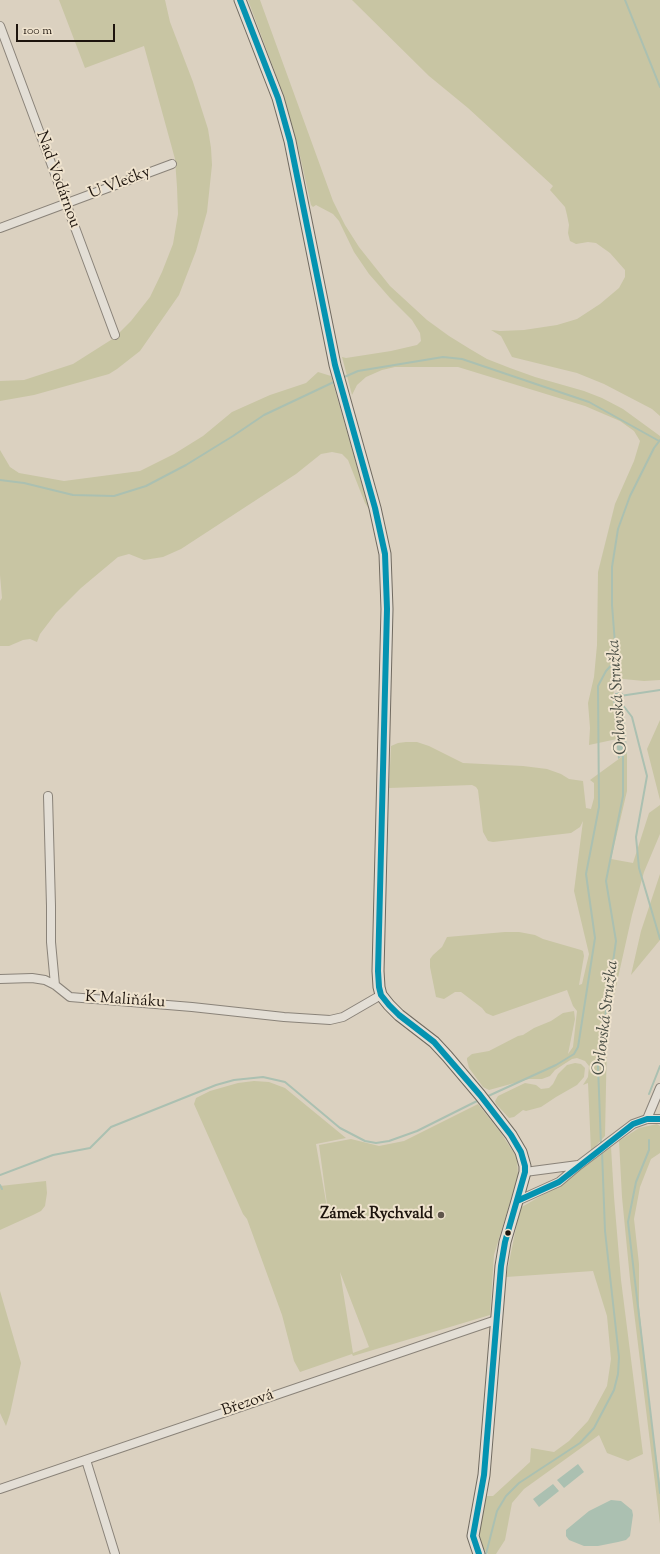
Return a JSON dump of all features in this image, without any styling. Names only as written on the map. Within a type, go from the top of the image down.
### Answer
[{"type":"main road","points":[[240,0],[278,98],[290,141],[339,380],[375,508],[385,554],[387,582],[384,774],[378,971],[379,988],[381,995],[399,1015],[434,1042],[447,1056],[511,1135],[523,1156],[525,1172],[503,1251],[484,1475],[473,1536],[479,1554]]},
{"type":"street","name":"Nad Vodárnou","points":[[0,26],[115,335]]},
{"type":"street","name":"U Vlečky","points":[[0,228],[172,164]]},
{"type":"street","points":[[48,796],[51,942],[55,985]]},
{"type":"street","name":"K Maliňáku","points":[[0,979],[32,978],[45,980],[55,985],[70,997],[330,1020],[343,1017],[381,995]]},
{"type":"street","points":[[647,1119],[660,1088]]},
{"type":"street","points":[[517,1201],[559,1182],[625,1129],[647,1119],[660,1118]]},
{"type":"street","points":[[525,1172],[579,1165]]},
{"type":"street","name":"Březová","points":[[0,1489],[496,1320]]},
{"type":"street","points":[[86,1460],[115,1554]]},
{"type":"shaded area","points":[[59,0],[165,0],[170,22],[193,82],[208,129],[212,165],[207,212],[196,251],[179,295],[140,351],[109,374],[34,395],[0,401],[0,381],[24,380],[73,364],[114,338],[131,321],[150,297],[162,272],[173,244],[178,214],[175,159],[144,46],[85,68]]},
{"type":"shaded area","points":[[248,0],[260,0],[333,201],[345,225],[359,247],[390,286],[427,320],[449,336],[487,359],[535,377],[584,391],[602,398],[623,409],[660,436],[660,680],[644,681],[623,679],[615,681],[613,698],[617,739],[589,745],[590,728],[588,703],[594,677],[597,645],[598,572],[615,504],[634,461],[640,441],[634,431],[620,421],[585,406],[458,367],[395,367],[382,370],[366,377],[357,385],[352,395],[342,357],[346,358],[391,351],[417,345],[421,341],[420,333],[412,320],[369,274],[354,252],[339,221],[333,214],[316,205],[313,207],[311,205],[298,147],[283,94]]},
{"type":"shaded area","points":[[352,0],[660,0],[660,416],[652,409],[604,384],[577,373],[512,357],[501,336],[491,330],[524,330],[557,325],[577,319],[600,304],[619,288],[625,277],[625,270],[610,253],[596,243],[588,242],[576,244],[570,241],[568,233],[569,225],[565,207],[550,190],[553,186],[468,108],[429,76]]},
{"type":"shaded area","points":[[318,372],[331,376],[369,509],[365,503],[348,460],[342,454],[332,452],[321,454],[296,474],[181,549],[163,557],[144,560],[129,554],[118,557],[81,588],[56,613],[40,634],[37,642],[30,639],[23,640],[9,646],[0,646],[0,601],[2,598],[0,575],[0,450],[10,467],[19,473],[64,481],[140,471],[174,454],[203,436],[232,412],[270,395],[306,383]]},
{"type":"shaded area","points":[[660,720],[660,800],[647,749]]},
{"type":"shaded area","points":[[406,742],[417,742],[429,746],[463,763],[523,766],[547,769],[561,774],[569,779],[583,781],[586,808],[591,809],[594,798],[594,783],[590,780],[627,753],[627,791],[611,859],[633,863],[649,813],[660,805],[660,834],[644,872],[632,915],[611,1009],[607,1037],[605,1136],[591,1151],[588,1083],[583,1085],[588,1077],[589,1066],[585,1061],[577,1058],[572,1059],[555,1070],[550,1076],[542,1079],[529,1079],[489,1090],[483,1087],[469,1068],[467,1060],[467,1058],[472,1054],[489,1051],[551,1021],[563,1013],[574,1011],[575,1019],[568,1054],[573,1047],[577,1011],[573,1006],[567,990],[493,1016],[486,1013],[482,1008],[461,992],[455,992],[444,999],[436,997],[430,967],[430,959],[442,947],[447,937],[519,932],[535,935],[543,939],[583,951],[584,956],[579,985],[582,984],[589,954],[574,891],[583,821],[580,827],[571,833],[493,842],[488,841],[483,832],[478,790],[476,787],[472,785],[389,788],[391,746]]},
{"type":"shaded area","points":[[660,874],[660,940],[631,975],[641,931]]},
{"type":"shaded area","points":[[575,1063],[581,1064],[585,1068],[584,1077],[577,1085],[541,1107],[526,1111],[523,1110],[514,1117],[509,1118],[496,1104],[495,1101],[498,1096],[525,1083],[536,1085],[541,1089],[549,1088],[553,1084],[558,1074],[567,1065]]},
{"type":"shaded area","points":[[254,1081],[269,1082],[285,1088],[346,1138],[316,1144],[329,1219],[319,1145],[351,1139],[379,1146],[404,1141],[478,1104],[501,1133],[517,1158],[518,1176],[494,1255],[490,1315],[353,1356],[352,1354],[300,1372],[294,1361],[282,1315],[247,1219],[243,1214],[194,1104],[196,1098],[210,1091],[238,1083]],"holes":[[[340,1272],[369,1347],[353,1353]]]},
{"type":"shaded area","points":[[657,1124],[660,1126],[660,1153],[651,1159],[640,1187],[634,1219],[639,1264],[639,1306],[650,1412],[660,1483],[660,1524],[630,1279],[622,1197],[619,1141],[639,1128]]},
{"type":"shaded area","points":[[611,1147],[621,1280],[643,1454],[628,1461],[607,1453],[599,1435],[524,1489],[512,1503],[505,1540],[496,1554],[488,1554],[481,1546],[479,1534],[486,1496],[493,1496],[530,1462],[531,1448],[554,1452],[569,1441],[588,1421],[607,1386],[611,1359],[607,1316],[593,1271],[506,1277],[520,1208],[560,1185]]},
{"type":"shaded area","points":[[46,1181],[47,1193],[45,1206],[41,1211],[0,1230],[0,1186]]},
{"type":"shaded area","points":[[0,1291],[21,1363],[6,1426],[0,1413]]},
{"type":"water","points":[[615,693],[623,693],[627,753],[618,759],[613,698],[616,698]]},
{"type":"water","points":[[578,1464],[584,1472],[564,1488],[557,1480]]},
{"type":"water","points":[[553,1484],[559,1491],[539,1507],[533,1499]]},
{"type":"water","points":[[611,1500],[621,1501],[632,1510],[633,1515],[630,1536],[626,1540],[598,1546],[584,1546],[569,1540],[566,1536],[566,1530],[589,1511]]},
{"type":"waterway","points":[[625,0],[660,87]]},
{"type":"waterway","points":[[342,378],[358,371],[443,357],[462,359],[589,402],[659,441]]},
{"type":"waterway","points":[[0,480],[24,483],[73,495],[114,496],[146,486],[186,465],[264,415],[336,381]]},
{"type":"waterway","name":"Orlovská Stružka","points":[[619,695],[612,605],[612,567],[618,529],[630,496],[654,448],[660,440]]},
{"type":"waterway","points":[[486,1097],[556,1065],[574,1054],[578,1047],[595,938],[586,874],[599,807],[598,686],[606,671],[616,660]]},
{"type":"waterway","points":[[620,696],[660,690]]},
{"type":"waterway","points":[[622,704],[632,717],[647,776],[636,837],[639,868],[660,939]]},
{"type":"waterway","name":"Orlovská Stružka","points":[[601,1145],[598,1066],[616,941],[606,881],[623,796],[623,753]]},
{"type":"waterway","points":[[649,1094],[660,1066]]},
{"type":"waterway","points":[[0,1175],[53,1155],[90,1148],[111,1127],[216,1085],[234,1080],[263,1077],[285,1082],[340,1128],[365,1141],[376,1143],[389,1141],[417,1131],[479,1100]]},
{"type":"waterway","points":[[649,1140],[649,1150],[636,1182],[628,1222],[660,1493]]},
{"type":"waterway","name":"Orlovská Stružka","points":[[486,1554],[497,1511],[506,1496],[519,1483],[580,1443],[594,1428],[614,1390],[618,1374],[619,1357],[605,1231],[602,1151]]},
{"type":"waterway","points":[[0,1185],[2,1189]]},
{"type":"transit line","points":[[240,0],[278,98],[290,141],[335,365],[375,508],[385,554],[387,609],[378,971],[379,987],[381,995],[389,1005],[399,1015],[434,1042],[480,1095],[511,1135],[521,1152],[525,1166],[525,1172],[505,1242],[501,1266],[484,1475],[473,1536],[479,1554]]},
{"type":"transit line","points":[[517,1201],[559,1182],[633,1124],[647,1119],[660,1119]]},
{"type":"place","name":"Zámek Rychvald","points":[[441,1215]]}]
